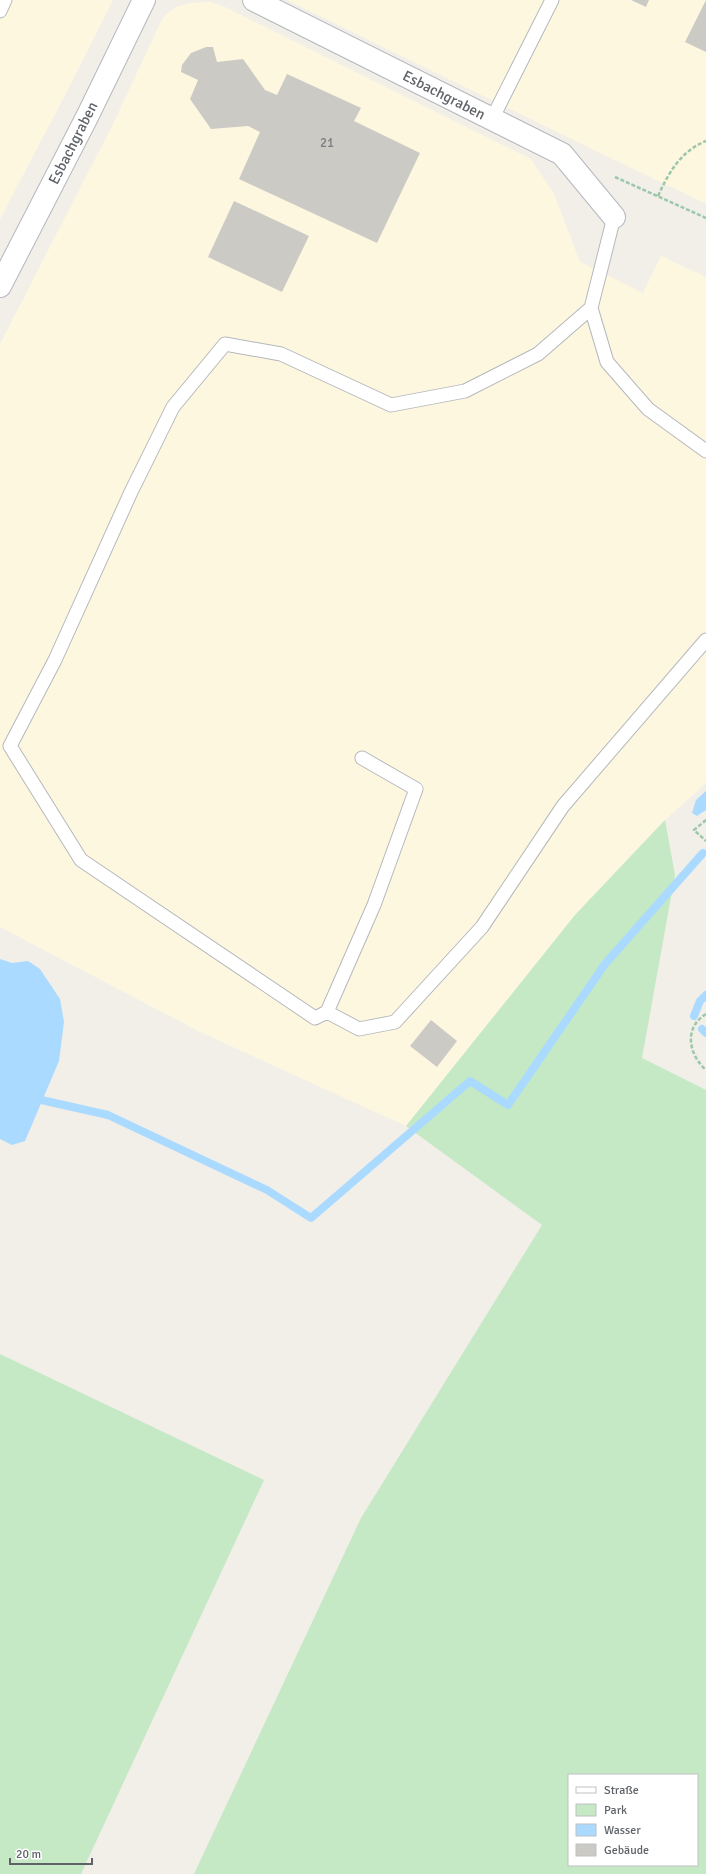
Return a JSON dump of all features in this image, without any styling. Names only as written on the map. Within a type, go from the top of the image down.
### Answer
[{"type":"street","name":"Esbachgraben","points":[[0,286],[88,115],[144,0]]},
{"type":"street","name":"Esbachgraben","points":[[254,0],[562,154],[614,217]]},
{"type":"lane","points":[[0,12],[5,0]]},
{"type":"lane","points":[[492,119],[552,0]]},
{"type":"lane","points":[[614,217],[591,308],[607,362],[648,409],[706,451]]},
{"type":"lane","points":[[362,758],[416,789],[374,905],[327,1012],[315,1018],[82,860],[10,746],[55,660],[131,492],[173,407],[225,344],[281,354],[391,405],[465,391],[538,354],[591,308]]},
{"type":"lane","points":[[327,1012],[359,1029],[395,1022],[482,927],[563,806],[706,640]]},
{"type":"path","points":[[658,196],[665,180],[684,153],[706,141]]},
{"type":"path","points":[[610,175],[706,218]]},
{"type":"path","points":[[706,820],[694,830],[706,841]]},
{"type":"path","points":[[706,1014],[694,1026],[691,1039],[692,1052],[697,1062],[706,1070]]},
{"type":"shaded area","points":[[0,0],[113,0],[0,219]]},
{"type":"shaded area","points":[[287,0],[706,0],[706,204],[555,131]]},
{"type":"shaded area","points":[[210,2],[225,7],[531,159],[554,194],[580,262],[643,293],[661,256],[706,277],[706,783],[665,820],[575,915],[406,1126],[200,1032],[0,927],[0,344],[113,124],[163,17],[176,7],[190,3]]},
{"type":"green space","points":[[665,820],[675,875],[642,1058],[706,1090],[706,1874],[194,1874],[361,1518],[542,1225],[406,1126],[575,915]]},
{"type":"green space","points":[[0,1354],[264,1480],[81,1874],[0,1874]]},
{"type":"water","points":[[706,791],[706,810],[697,816],[692,813],[696,800]]},
{"type":"water","points":[[0,959],[12,963],[28,961],[40,969],[60,999],[64,1022],[59,1061],[25,1141],[12,1145],[0,1139]]},
{"type":"building","points":[[631,0],[649,0],[646,7]]},
{"type":"building","points":[[706,0],[706,52],[685,42]]},
{"type":"building","points":[[206,47],[213,47],[217,62],[243,59],[265,90],[277,95],[287,74],[361,108],[354,121],[420,153],[377,243],[239,179],[260,132],[248,126],[211,129],[190,99],[198,80],[181,72],[182,65],[191,53]]},
{"type":"building","points":[[234,201],[309,236],[282,292],[208,257]]},
{"type":"building","points":[[431,1020],[457,1041],[437,1067],[410,1046]]},
{"type":"waterway","points":[[37,1099],[108,1115],[267,1190],[311,1218],[470,1081],[508,1105],[605,964],[703,853]]},
{"type":"waterway","points":[[694,1016],[700,1001],[706,995]]},
{"type":"waterway","points":[[702,1029],[706,1033]]}]
